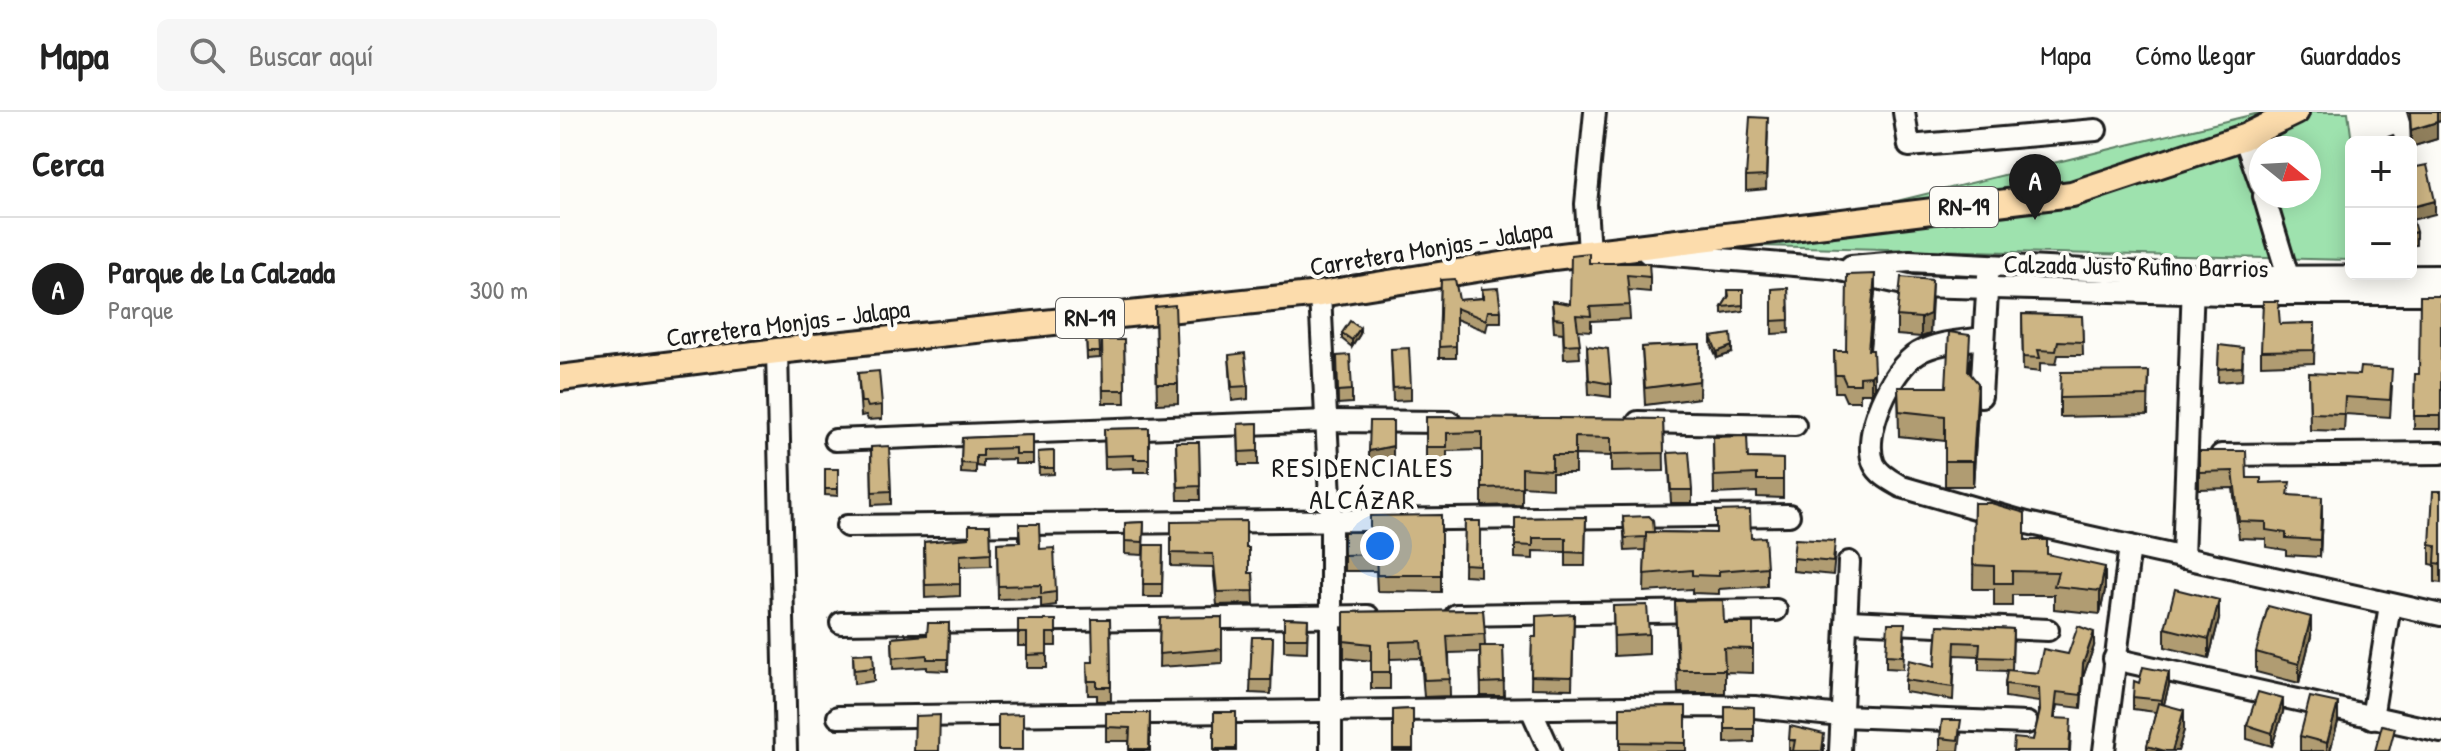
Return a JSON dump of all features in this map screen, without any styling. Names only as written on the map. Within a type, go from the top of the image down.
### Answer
[{"type":"main road","name":"Carretera Monjas - Jalapa","points":[[560,378],[777,351],[1320,294],[1589,253],[2072,194],[2244,137],[2296,112]]},
{"type":"street","points":[[1589,253],[1586,204],[1595,112]]},
{"type":"street","points":[[1904,112],[1909,146],[2096,130]]},
{"type":"street","points":[[2244,137],[2249,151]]},
{"type":"street","points":[[2268,208],[2288,276]]},
{"type":"street","name":"Calzada Justo Rufino Barrios","points":[[1618,250],[1831,268],[1913,286],[1987,290],[2194,284],[2288,276],[2441,276]]},
{"type":"street","name":"Calzada Justo Rufino Barrios","points":[[1831,268],[1910,261],[2194,284],[2441,294]]},
{"type":"street","points":[[1981,396],[1989,265]]},
{"type":"street","points":[[2183,558],[2194,284]]},
{"type":"street","points":[[1320,294],[1331,518],[1331,751]]},
{"type":"street","points":[[1984,338],[1946,344],[1917,354],[1896,374],[1879,408],[1871,447],[1874,465],[1886,478],[1902,487],[2058,530],[2441,615]]},
{"type":"street","points":[[777,351],[786,751]]},
{"type":"street","points":[[835,440],[1327,421],[1468,422]]},
{"type":"street","points":[[1624,422],[1795,425]]},
{"type":"street","points":[[2186,455],[2441,453]]},
{"type":"street","points":[[847,526],[1789,515]]},
{"type":"street","points":[[2104,751],[2130,546]]},
{"type":"street","points":[[1840,751],[1849,621],[1849,562]]},
{"type":"street","points":[[2372,718],[2390,605]]},
{"type":"street","points":[[1441,615],[1776,610]]},
{"type":"street","points":[[841,623],[1393,615]]},
{"type":"street","points":[[1849,621],[2048,630]]},
{"type":"street","points":[[2114,659],[2441,732]]},
{"type":"street","points":[[838,717],[1755,707],[1841,716],[2027,723]]},
{"type":"street","points":[[1531,709],[1550,751]]},
{"type":"green space","points":[[2263,112],[2348,112],[2351,136],[2345,136],[2345,260],[1716,245]]},
{"type":"building","points":[[2410,112],[2437,112],[2437,122],[2411,130]]},
{"type":"building","points":[[1750,117],[1768,118],[1766,176],[1746,177]]},
{"type":"building","points":[[2427,165],[2435,201],[2417,206],[2417,167]]},
{"type":"building","points":[[1589,253],[1589,263],[1649,263],[1650,277],[1627,275],[1630,305],[1590,307],[1591,316],[1576,315],[1580,344],[1564,345],[1563,319],[1554,318],[1552,301],[1570,304],[1571,255]]},
{"type":"building","points":[[1875,274],[1868,350],[1873,350],[1874,372],[1871,376],[1860,377],[1860,384],[1846,384],[1842,375],[1835,375],[1834,351],[1846,351],[1847,275]]},
{"type":"building","points":[[1901,277],[1932,280],[1930,314],[1921,318],[1897,316]]},
{"type":"building","points":[[1455,279],[1459,300],[1484,298],[1482,289],[1498,288],[1501,311],[1488,311],[1486,320],[1456,308],[1456,346],[1439,347],[1441,280]]},
{"type":"building","points":[[1788,288],[1789,320],[1772,321],[1772,289]]},
{"type":"building","points":[[1728,290],[1743,290],[1743,305],[1722,307],[1729,296]]},
{"type":"building","points":[[2420,296],[2441,296],[2441,416],[2414,416],[2415,374],[2419,374]]},
{"type":"building","points":[[2263,301],[2278,301],[2280,324],[2315,323],[2314,350],[2261,351]]},
{"type":"building","points":[[1175,305],[1178,384],[1157,384],[1155,307]]},
{"type":"building","points":[[2022,314],[2082,316],[2083,342],[2058,341],[2056,351],[2038,350],[2040,358],[2023,357]]},
{"type":"building","points":[[1350,321],[1360,328],[1352,340],[1342,333]]},
{"type":"building","points":[[1086,332],[1099,332],[1100,352],[1087,352]]},
{"type":"building","points":[[1949,332],[1970,335],[1968,371],[1978,383],[1973,461],[1945,461],[1945,416],[1899,411],[1898,387],[1946,387]]},
{"type":"building","points":[[1731,334],[1732,346],[1717,352],[1711,337]]},
{"type":"building","points":[[1102,340],[1124,340],[1125,390],[1103,390]]},
{"type":"building","points":[[1700,344],[1699,381],[1645,388],[1642,347]]},
{"type":"building","points":[[2219,345],[2243,348],[2242,367],[2218,369]]},
{"type":"building","points":[[1587,346],[1608,349],[1611,384],[1589,380]]},
{"type":"building","points":[[1409,348],[1411,387],[1393,388],[1391,349]]},
{"type":"building","points":[[1245,353],[1248,386],[1232,387],[1229,355]]},
{"type":"building","points":[[1350,355],[1352,390],[1338,391],[1337,356]]},
{"type":"building","points":[[2360,367],[2392,369],[2390,400],[2345,397],[2344,414],[2310,413],[2309,373],[2359,375]]},
{"type":"building","points":[[879,371],[882,405],[868,407],[866,402],[861,402],[858,373]]},
{"type":"building","points":[[2149,371],[2148,396],[2060,398],[2061,372]]},
{"type":"building","points":[[1426,417],[1663,419],[1664,453],[1611,454],[1611,438],[1575,437],[1575,455],[1552,455],[1552,470],[1522,468],[1522,487],[1482,488],[1482,432],[1447,433],[1447,447],[1426,447]]},
{"type":"building","points":[[1370,421],[1393,421],[1393,446],[1369,451]]},
{"type":"building","points":[[1258,423],[1258,451],[1239,452],[1238,424]]},
{"type":"building","points":[[1149,428],[1149,459],[1134,459],[1134,455],[1105,456],[1104,429]]},
{"type":"building","points":[[1033,435],[1033,454],[1015,454],[1015,448],[983,449],[983,456],[976,456],[976,464],[961,463],[962,438]]},
{"type":"building","points":[[1747,436],[1748,458],[1783,459],[1783,480],[1757,480],[1757,474],[1714,476],[1713,437]]},
{"type":"building","points":[[1176,442],[1199,442],[1200,486],[1178,487]]},
{"type":"building","points":[[889,446],[891,491],[872,492],[871,447]]},
{"type":"building","points":[[1054,451],[1054,468],[1039,468],[1038,452]]},
{"type":"building","points":[[2199,451],[2246,451],[2247,478],[2261,478],[2261,483],[2290,482],[2288,495],[2322,497],[2320,540],[2286,538],[2286,533],[2266,530],[2266,522],[2239,521],[2233,471],[2199,472]]},
{"type":"building","points":[[1689,452],[1692,490],[1671,490],[1668,453]]},
{"type":"building","points":[[825,469],[838,469],[838,489],[825,489]]},
{"type":"building","points":[[2433,491],[2441,491],[2441,564],[2435,563],[2436,546],[2430,545]]},
{"type":"building","points":[[1974,503],[1991,503],[2025,513],[2025,540],[2047,540],[2047,554],[2105,567],[2100,591],[2054,586],[2058,572],[2012,571],[2012,583],[1994,583],[1994,566],[1973,565]]},
{"type":"building","points":[[1750,510],[1751,538],[1765,537],[1767,567],[1719,571],[1719,576],[1692,575],[1692,570],[1644,574],[1646,532],[1716,533],[1716,511]]},
{"type":"building","points":[[1441,515],[1441,575],[1377,575],[1376,554],[1344,555],[1344,532],[1370,532],[1370,516]]},
{"type":"building","points":[[1649,516],[1653,520],[1654,532],[1646,532],[1646,537],[1625,538],[1623,517]]},
{"type":"building","points":[[1586,517],[1585,553],[1566,552],[1566,538],[1533,538],[1533,546],[1515,545],[1515,518]]},
{"type":"building","points":[[1246,521],[1246,548],[1249,548],[1249,573],[1253,573],[1254,591],[1217,592],[1213,554],[1171,553],[1171,522]]},
{"type":"building","points":[[1465,521],[1480,521],[1480,565],[1464,564]]},
{"type":"building","points":[[1144,522],[1143,542],[1125,541],[1125,523]]},
{"type":"building","points":[[1019,524],[1039,524],[1040,549],[1054,548],[1056,592],[1041,594],[1041,585],[998,586],[997,543],[1020,542]]},
{"type":"building","points":[[969,525],[990,525],[991,553],[960,555],[960,584],[925,585],[924,542],[969,538]]},
{"type":"building","points":[[1795,539],[1835,541],[1833,562],[1793,558]]},
{"type":"building","points":[[1144,545],[1163,545],[1162,584],[1143,584]]},
{"type":"building","points":[[2175,589],[2219,600],[2209,639],[2165,628]]},
{"type":"building","points":[[1723,600],[1724,623],[1753,623],[1753,649],[1724,648],[1725,670],[1678,670],[1675,601]]},
{"type":"building","points":[[1647,605],[1649,634],[1614,636],[1613,606]]},
{"type":"building","points":[[2268,606],[2311,617],[2299,664],[2256,652]]},
{"type":"building","points":[[1483,610],[1485,634],[1447,636],[1450,679],[1424,680],[1421,641],[1390,642],[1390,672],[1371,672],[1371,644],[1344,641],[1344,612]]},
{"type":"building","points":[[1574,614],[1572,677],[1531,676],[1536,616]]},
{"type":"building","points":[[1222,617],[1222,649],[1159,654],[1160,618]]},
{"type":"building","points":[[1284,618],[1308,619],[1307,638],[1284,638]]},
{"type":"building","points":[[1092,619],[1110,619],[1111,687],[1097,687],[1097,681],[1088,681],[1087,662],[1093,662]]},
{"type":"building","points":[[1018,620],[1056,620],[1056,633],[1047,633],[1047,654],[1027,655],[1027,633],[1018,633]]},
{"type":"building","points":[[928,623],[949,623],[948,659],[927,659],[927,655],[893,658],[892,638],[927,635]]},
{"type":"building","points":[[1888,623],[1905,623],[1903,656],[1886,655]]},
{"type":"building","points":[[1938,625],[2013,629],[2012,658],[1979,657],[1980,643],[1955,642],[1953,687],[1905,680],[1909,660],[1935,666]]},
{"type":"building","points":[[2078,626],[2094,632],[2083,664],[2081,695],[2057,692],[2054,718],[2071,719],[2069,751],[2013,751],[2014,738],[2033,740],[2040,711],[2039,688],[2005,684],[2007,670],[2038,673],[2043,649],[2068,654]]},
{"type":"building","points":[[1252,637],[1273,637],[1271,680],[1250,680]]},
{"type":"building","points":[[1480,646],[1503,646],[1504,682],[1481,683]]},
{"type":"building","points":[[873,653],[874,668],[854,670],[853,654]]},
{"type":"building","points":[[2143,667],[2169,672],[2162,700],[2133,697],[2134,681],[2139,683]]},
{"type":"building","points":[[2258,692],[2283,699],[2272,733],[2247,725]]},
{"type":"building","points":[[2310,697],[2338,703],[2327,743],[2300,736]]},
{"type":"building","points":[[2158,703],[2184,710],[2172,751],[2147,746]]},
{"type":"building","points":[[1686,706],[1686,743],[1620,742],[1620,707]]},
{"type":"building","points":[[1725,706],[1754,707],[1754,729],[1725,729]]},
{"type":"building","points":[[1413,709],[1413,749],[1393,749],[1393,710]]},
{"type":"building","points":[[1214,712],[1236,712],[1236,749],[1214,749]]},
{"type":"building","points":[[1106,713],[1150,713],[1149,749],[1129,749],[1130,728],[1106,727]]},
{"type":"building","points":[[1023,714],[1023,750],[998,750],[998,715]]},
{"type":"building","points":[[940,715],[939,751],[914,751],[915,716]]},
{"type":"building","points":[[1942,720],[1961,720],[1958,740],[1940,738]]},
{"type":"building","points":[[2382,725],[2395,728],[2389,751],[2375,751]]},
{"type":"building","points":[[1790,726],[1824,734],[1822,751],[1793,751],[1795,740],[1789,740]]},
{"type":"place","name":"Parque de La Calzada","points":[[2035,220]]},
{"type":"district","name":"RESIDENCIALES ALCÁZAR","points":[[1363,483]]}]
